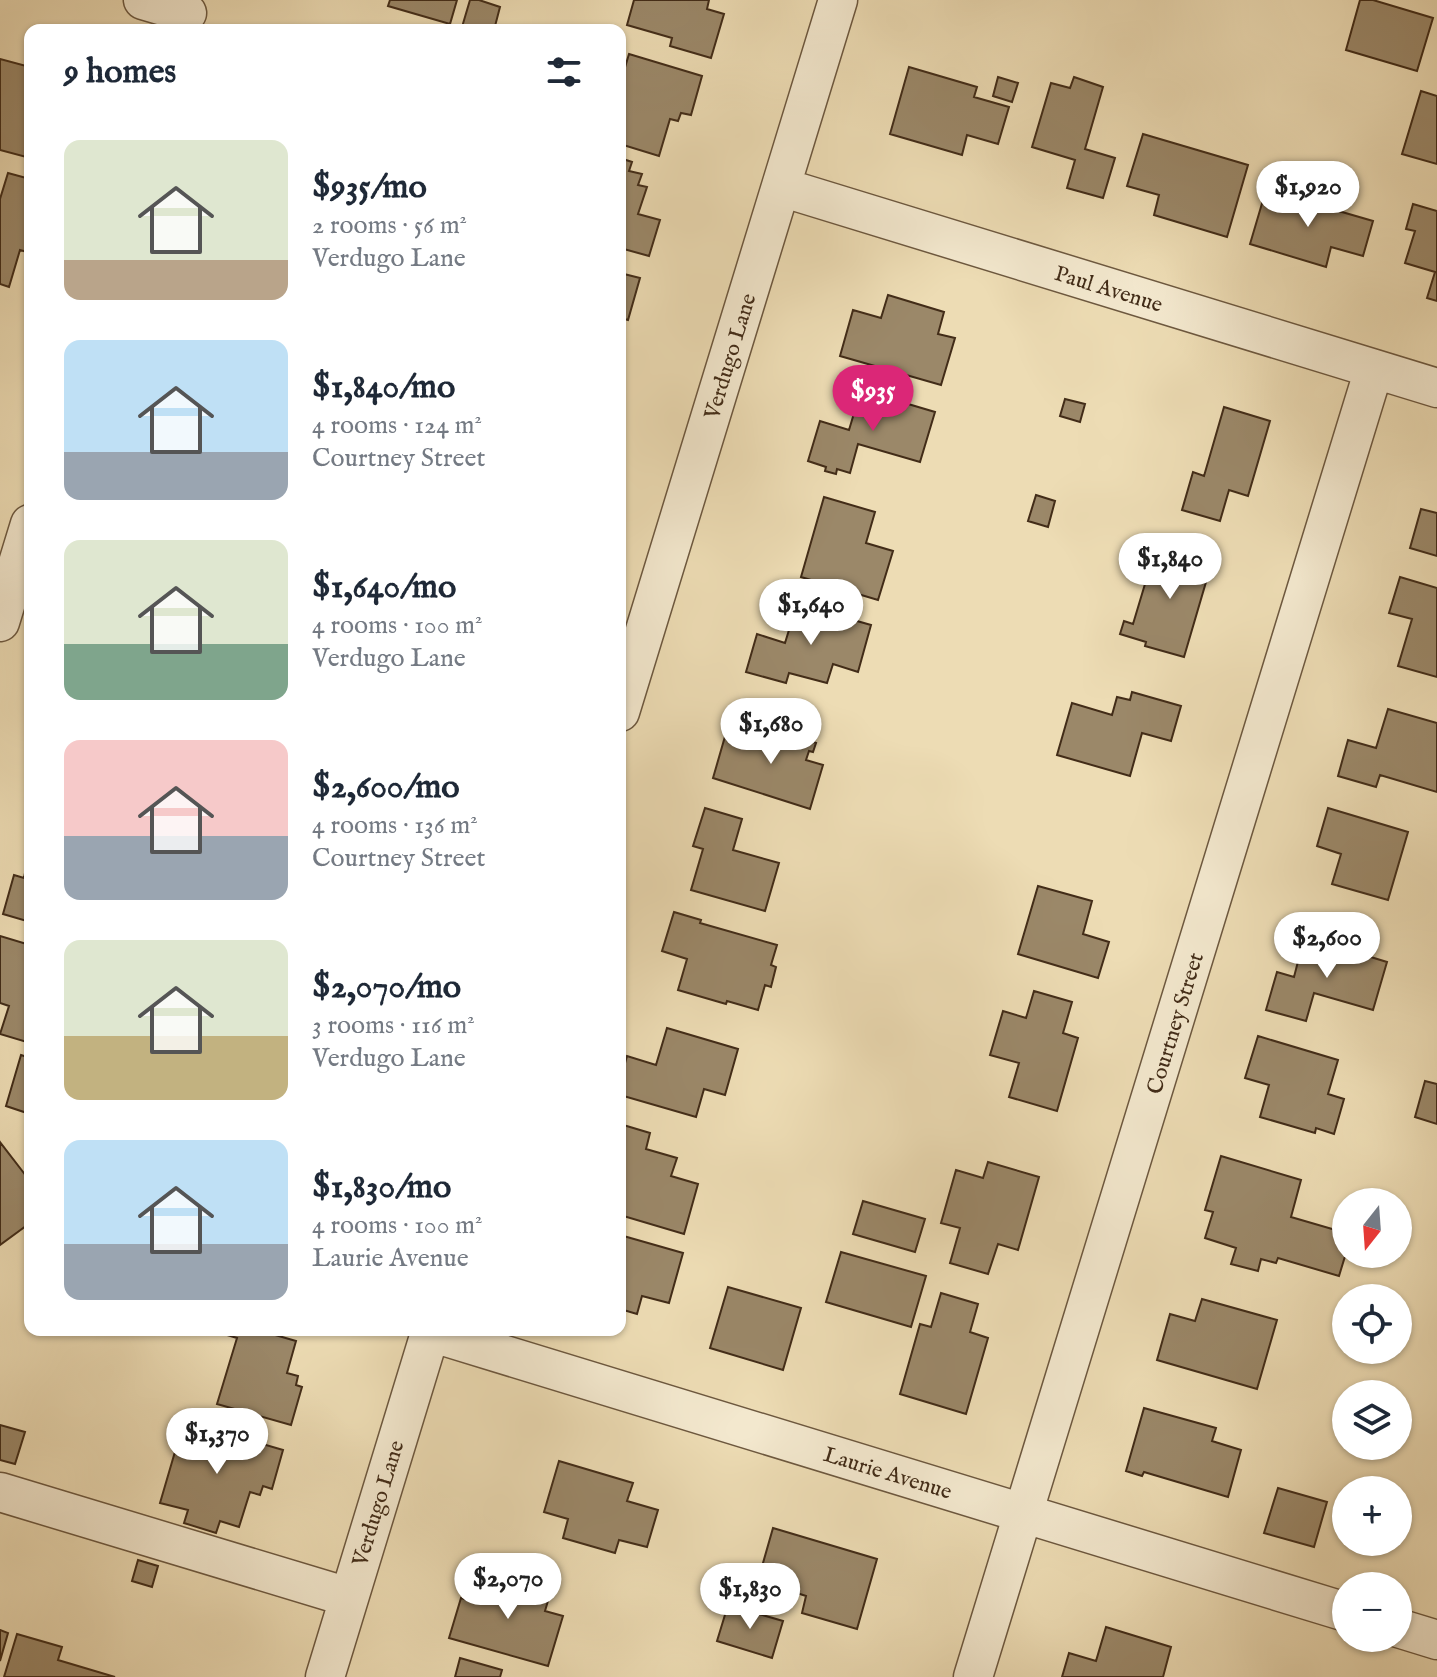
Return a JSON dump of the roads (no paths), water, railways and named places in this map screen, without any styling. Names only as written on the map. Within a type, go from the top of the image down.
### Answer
[{"type":"street","points":[[143,0],[186,14]]},
{"type":"street","name":"Verdugo Lane","points":[[626,692],[838,0]]},
{"type":"street","name":"Paul Avenue","points":[[781,187],[1437,388]]},
{"type":"street","name":"Courtney Street","points":[[973,1677],[1374,369]]},
{"type":"street","points":[[0,622],[22,582]]},
{"type":"street","name":"Verdugo Lane","points":[[325,1677],[428,1336]]},
{"type":"street","name":"Laurie Avenue","points":[[446,1336],[1332,1608]]},
{"type":"street","points":[[0,1492],[348,1597]]},
{"type":"street","points":[[1412,1632],[1437,1640]]}]
